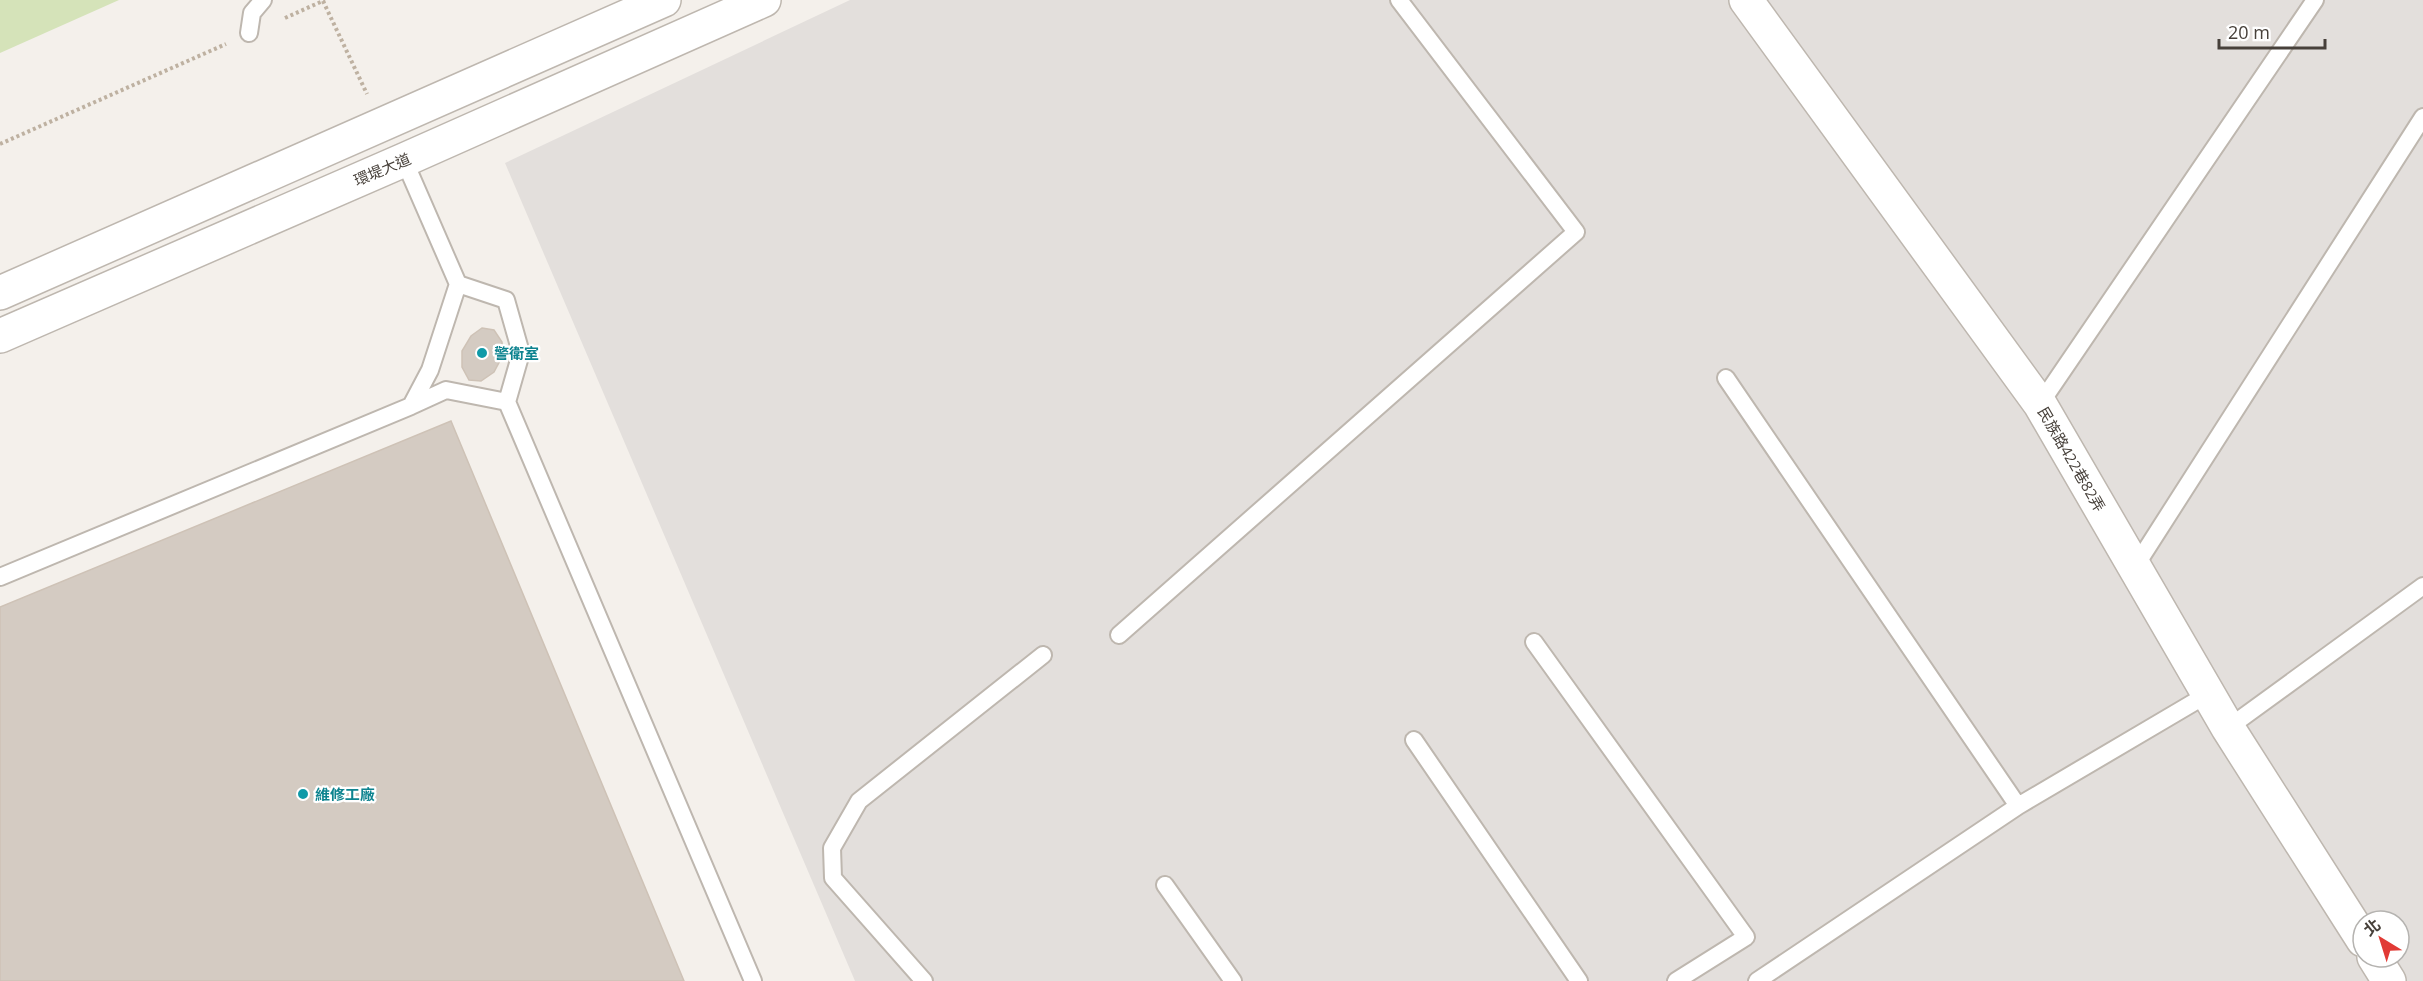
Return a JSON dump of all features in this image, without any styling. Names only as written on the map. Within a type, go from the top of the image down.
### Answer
[{"type":"street","points":[[0,293],[378,110],[547,53],[664,0]]},
{"type":"street","name":"環堤大道","points":[[0,336],[764,0]]},
{"type":"street","name":"民族路422巷82弄","points":[[1746,0],[2040,404],[2208,694],[2351,921]]},
{"type":"street","points":[[547,53],[563,90]]},
{"type":"street","points":[[378,110],[404,160]]},
{"type":"lane","points":[[249,33],[252,13],[263,0]]},
{"type":"lane","points":[[1119,635],[1576,232],[1399,0]]},
{"type":"lane","points":[[2040,404],[2315,0]]},
{"type":"lane","points":[[2135,567],[2423,117]]},
{"type":"lane","points":[[404,160],[458,284],[430,370],[411,406]]},
{"type":"lane","points":[[458,284],[506,300],[521,353],[507,402],[753,981]]},
{"type":"lane","points":[[1726,378],[2018,806]]},
{"type":"lane","points":[[0,577],[446,390],[507,402]]},
{"type":"lane","points":[[2229,728],[2423,586]]},
{"type":"lane","points":[[1534,642],[1746,936],[1676,981]]},
{"type":"lane","points":[[924,981],[833,878],[832,848],[859,801],[1043,655]]},
{"type":"lane","points":[[1757,981],[2018,806],[2208,694]]},
{"type":"lane","points":[[1414,740],[1579,981]]},
{"type":"lane","points":[[1165,885],[1233,981]]},
{"type":"path","points":[[323,1],[378,110]]},
{"type":"path","points":[[0,144],[249,33]]},
{"type":"shaded area","points":[[850,0],[2423,0],[2423,981],[855,981],[505,163]]},
{"type":"green space","points":[[0,0],[119,0],[0,53]]},
{"type":"building","name":"警衛室","points":[[482,328],[494,330],[502,342],[503,355],[494,372],[481,381],[469,380],[462,367],[462,351],[471,336]]},
{"type":"building","name":"維修工廠","points":[[451,421],[684,981],[0,981],[0,607]]},
{"type":"place","name":"警衛室","points":[[482,353]]},
{"type":"place","name":"維修工廠","points":[[303,794]]}]
